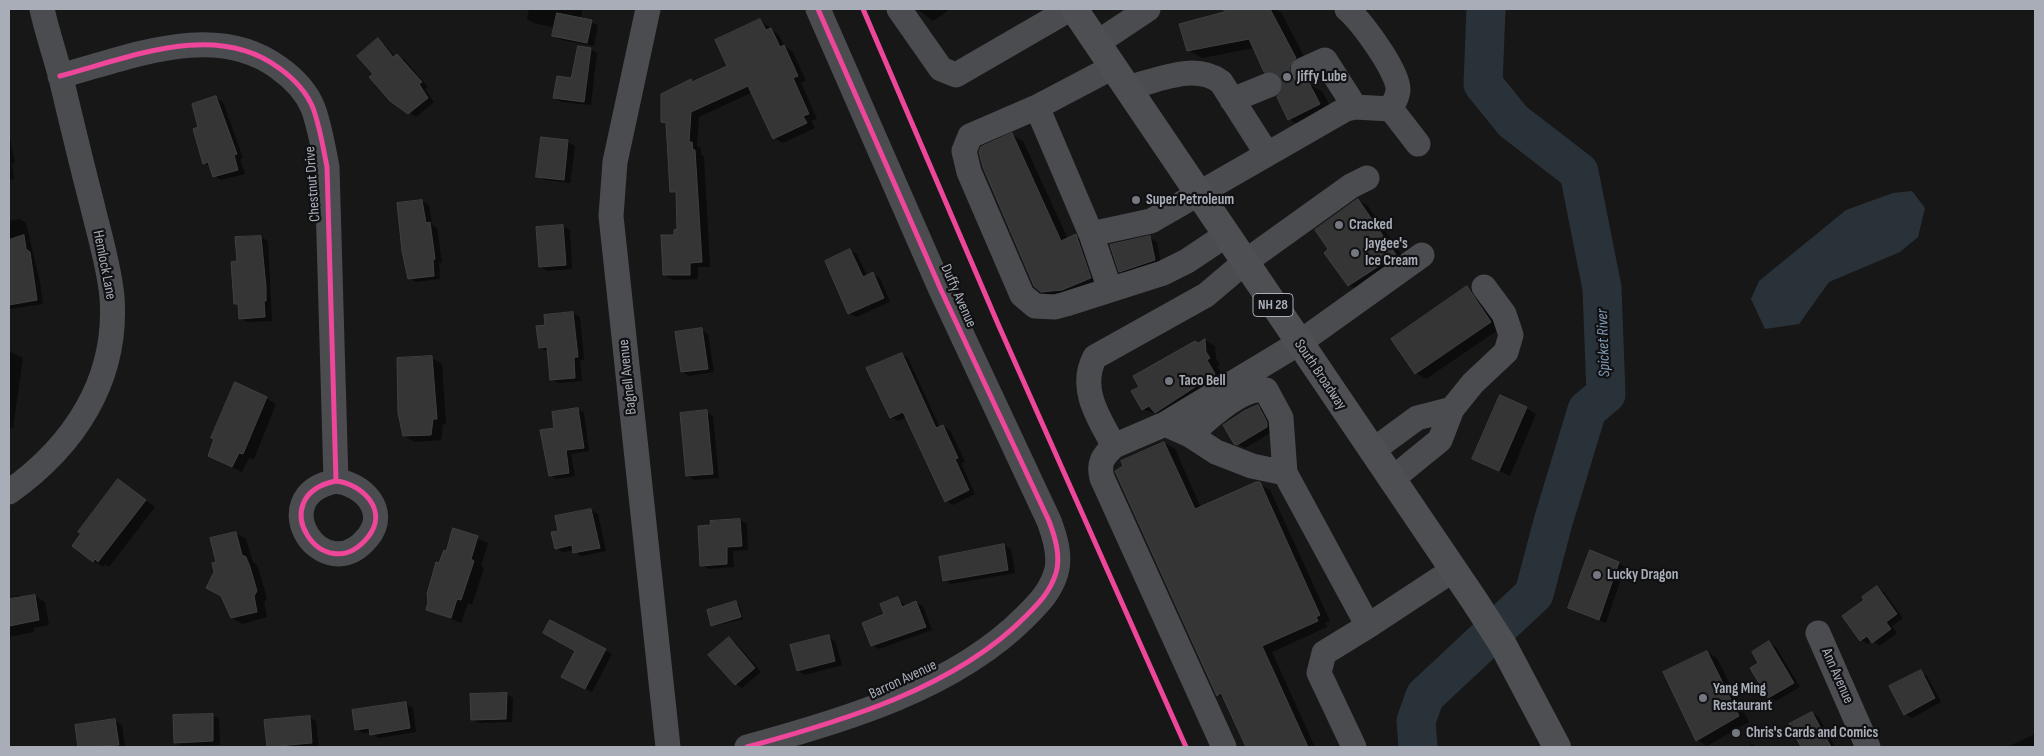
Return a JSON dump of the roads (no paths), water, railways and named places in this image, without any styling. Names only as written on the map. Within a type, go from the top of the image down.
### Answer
[{"type":"main road","name":"South Broadway","points":[[1074,9],[1474,600],[1503,645],[1557,747]]},
{"type":"street","name":"Hemlock Lane","points":[[9,492],[34,474],[53,456],[79,422],[98,384],[111,326],[112,295],[106,260],[42,9]]},
{"type":"street","name":"Bagnell Avenue","points":[[648,9],[615,162],[611,216],[668,747]]},
{"type":"street","name":"Duffy Avenue","points":[[818,9],[941,290],[1049,521],[1057,545],[1056,572],[1046,595]]},
{"type":"street","points":[[899,9],[941,69],[956,75],[1070,9]]},
{"type":"street","points":[[1097,43],[1148,9]]},
{"type":"street","points":[[1347,9],[1372,37],[1395,78],[1398,91],[1392,109]]},
{"type":"street","name":"Chestnut Drive","points":[[60,76],[181,44],[210,43],[240,49],[270,61],[294,80],[312,106],[321,136],[327,167],[336,481]]},
{"type":"street","points":[[1303,70],[1325,60],[1355,107]]},
{"type":"street","points":[[1226,235],[1187,261],[1144,281],[1055,307],[1034,306],[1022,295],[964,161],[965,142],[970,136],[1037,107],[1120,77],[1202,72],[1212,75],[1221,82],[1267,154]]},
{"type":"street","points":[[1232,100],[1269,85]]},
{"type":"street","points":[[1037,107],[1091,234],[1110,290]]},
{"type":"street","points":[[1091,234],[1151,221],[1267,154],[1355,107],[1392,109]]},
{"type":"street","points":[[1392,109],[1418,144]]},
{"type":"street","points":[[1114,446],[1094,410],[1090,396],[1090,367],[1095,357],[1206,295],[1245,262],[1351,186],[1368,178]]},
{"type":"street","points":[[1224,747],[1102,478],[1101,460],[1114,446],[1165,424],[1299,343],[1422,256]]},
{"type":"street","points":[[1391,480],[1440,440],[1452,409],[1473,383],[1506,352],[1510,335],[1504,314],[1484,287]]},
{"type":"street","points":[[1190,435],[1216,411],[1252,390],[1259,388],[1266,390],[1281,418],[1285,473],[1368,626]]},
{"type":"street","points":[[1372,451],[1417,418],[1452,409]]},
{"type":"street","points":[[1165,424],[1190,435],[1216,452],[1252,466],[1285,473]]},
{"type":"street","points":[[1354,747],[1319,673],[1324,653],[1452,570]]},
{"type":"street","name":"Barron Avenue","points":[[747,747],[872,708],[966,664],[1004,638],[1046,595]]},
{"type":"street","name":"Ann Avenue","points":[[1818,633],[1868,747]]},
{"type":"waterway","name":"Spicket River","points":[[1418,747],[1416,721],[1425,696],[1534,594],[1553,522],[1587,410],[1606,394],[1602,288],[1579,172],[1513,121],[1483,84],[1486,9]]},
{"type":"tunnel","points":[[1269,85],[1303,70]]},
{"type":"place","name":"Jiffy Lube","points":[[1287,77]]},
{"type":"place","name":"Super Petroleum","points":[[1136,200]]},
{"type":"place","name":"Cracked","points":[[1339,225]]},
{"type":"place","name":"Jaygee's Ice Cream","points":[[1355,253]]},
{"type":"place","name":"Taco Bell","points":[[1169,381]]},
{"type":"place","name":"Lucky Dragon","points":[[1597,575]]},
{"type":"place","name":"Yang Ming Restaurant","points":[[1703,698]]},
{"type":"place","name":"Chris's Cards and Comics","points":[[1736,733]]}]
